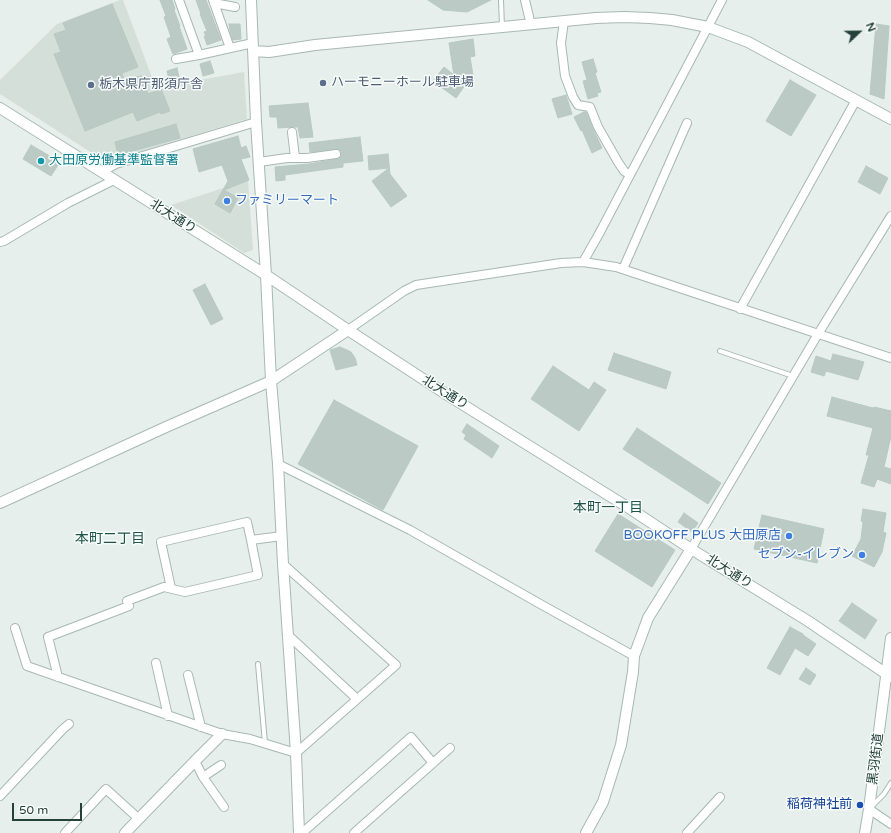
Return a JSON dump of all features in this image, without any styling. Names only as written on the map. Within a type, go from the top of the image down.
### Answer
[{"type":"street","points":[[179,0],[199,55]]},
{"type":"street","points":[[251,0],[256,122],[266,275],[270,381],[278,464],[300,833]]},
{"type":"street","points":[[525,0],[531,25]]},
{"type":"street","points":[[583,262],[630,176],[722,0]]},
{"type":"street","points":[[214,1],[230,48]]},
{"type":"street","points":[[214,1],[235,7]]},
{"type":"street","points":[[176,59],[230,48],[253,47],[269,52],[315,45],[564,21],[624,17],[650,18],[672,20],[708,27],[748,42],[891,119]]},
{"type":"street","points":[[564,21],[561,43],[566,76],[572,97],[578,105],[590,107],[598,127],[618,162],[630,176]]},
{"type":"street","points":[[740,309],[856,100]]},
{"type":"street","name":"北大通り","points":[[0,108],[266,275],[449,396],[808,621],[889,675]]},
{"type":"street","points":[[102,172],[116,164],[256,122]]},
{"type":"street","points":[[623,270],[687,123]]},
{"type":"street","points":[[292,132],[295,158]]},
{"type":"street","points":[[259,162],[336,154]]},
{"type":"street","points":[[0,242],[68,203],[114,180]]},
{"type":"street","points":[[586,833],[603,802],[621,745],[634,672],[634,656],[648,618],[691,549],[818,334],[891,216]]},
{"type":"street","points":[[0,503],[270,381],[404,291],[416,285],[560,263],[583,262],[616,267],[891,358]]},
{"type":"street","points":[[278,464],[410,530],[634,656]]},
{"type":"street","points":[[58,677],[48,637],[129,606],[127,601],[164,586],[171,588],[185,592],[258,575],[247,522],[161,542],[171,588]]},
{"type":"street","points":[[251,540],[282,536]]},
{"type":"street","points":[[283,564],[396,665],[296,753]]},
{"type":"street","points":[[15,628],[27,666],[222,734],[250,739],[296,753]]},
{"type":"street","points":[[288,635],[358,699]]},
{"type":"street","name":"黒羽街道","points":[[865,833],[870,809],[889,675],[891,638]]},
{"type":"street","points":[[156,663],[168,716]]},
{"type":"street","points":[[188,675],[201,727]]},
{"type":"street","points":[[0,796],[69,724]]},
{"type":"street","points":[[126,833],[222,734]]},
{"type":"street","points":[[300,833],[411,736],[433,763]]},
{"type":"street","points":[[354,833],[450,748]]},
{"type":"street","points":[[195,761],[203,777],[224,807]]},
{"type":"street","points":[[203,777],[221,765]]},
{"type":"street","points":[[65,833],[106,789],[139,819]]},
{"type":"street","points":[[687,833],[720,797]]},
{"type":"street","points":[[870,809],[891,824]]},
{"type":"lane","points":[[501,0],[502,28]]},
{"type":"lane","points":[[720,351],[793,376]]},
{"type":"lane","points":[[258,664],[265,744]]},
{"type":"lane","points":[[870,809],[884,794],[891,782]]},
{"type":"shaded area","points":[[123,0],[156,88],[244,72],[247,119],[106,162],[0,94],[0,80],[57,24]]},
{"type":"shaded area","points":[[248,180],[253,250],[244,253],[171,205]]},
{"type":"building","points":[[160,0],[172,0],[187,49],[173,54],[167,39],[171,37]]},
{"type":"building","points":[[196,0],[206,0],[221,40],[207,45],[204,32],[207,31]]},
{"type":"building","points":[[428,0],[491,0],[467,12],[443,10]]},
{"type":"building","points":[[112,4],[138,67],[122,73],[124,80],[141,76],[148,94],[161,89],[170,111],[161,114],[160,112],[137,121],[133,112],[85,131],[54,54],[61,52],[54,34],[66,30],[63,23]]},
{"type":"building","points":[[229,24],[240,24],[241,39],[233,40]]},
{"type":"building","points":[[876,24],[889,26],[884,99],[870,94]]},
{"type":"building","points":[[473,39],[475,56],[470,57],[473,75],[457,77],[466,84],[456,98],[433,81],[444,67],[454,75],[449,43]]},
{"type":"building","points":[[593,59],[597,72],[595,73],[601,92],[597,93],[598,96],[588,99],[583,81],[587,80],[582,62]]},
{"type":"building","points":[[210,61],[214,73],[203,76],[200,64]]},
{"type":"building","points":[[177,68],[180,82],[170,84],[167,71]]},
{"type":"building","points":[[790,80],[816,95],[791,136],[766,121]]},
{"type":"building","points":[[566,95],[572,114],[558,118],[552,99]]},
{"type":"building","points":[[308,103],[313,137],[300,138],[298,127],[278,128],[277,117],[270,117],[269,106]]},
{"type":"building","points":[[586,112],[602,148],[592,153],[582,130],[581,131],[574,117]]},
{"type":"building","points":[[176,124],[180,138],[118,155],[115,142]]},
{"type":"building","points":[[238,136],[241,148],[246,146],[250,157],[241,159],[249,180],[224,190],[238,198],[230,213],[215,204],[228,181],[222,165],[199,172],[193,149]]},
{"type":"building","points":[[360,137],[363,161],[343,163],[343,167],[285,175],[285,180],[276,181],[275,167],[309,164],[337,159],[341,156],[341,151],[338,149],[310,152],[309,143]]},
{"type":"building","name":"大田原労働基準監督署","points":[[31,145],[60,162],[51,176],[23,159]]},
{"type":"building","points":[[388,154],[390,174],[407,196],[391,207],[372,181],[389,168],[369,170],[368,156]]},
{"type":"building","points":[[866,166],[888,178],[880,194],[858,182]]},
{"type":"building","points":[[205,284],[223,319],[211,325],[193,290]]},
{"type":"building","points":[[340,347],[351,352],[357,365],[336,370],[330,350]]},
{"type":"building","points":[[614,353],[671,372],[666,389],[608,370]]},
{"type":"building","points":[[833,354],[864,362],[858,380],[826,371],[824,376],[811,372],[816,356],[831,361]]},
{"type":"building","points":[[553,366],[589,390],[594,382],[606,390],[579,431],[531,399]]},
{"type":"building","points":[[832,397],[873,408],[891,411],[891,436],[884,467],[891,469],[891,484],[877,479],[874,487],[861,483],[869,455],[866,455],[873,428],[827,416]]},
{"type":"building","points":[[334,400],[418,446],[383,510],[298,464]]},
{"type":"building","points":[[467,424],[499,446],[492,458],[464,439],[466,435],[462,432]]},
{"type":"building","points":[[637,428],[721,483],[708,504],[623,449]]},
{"type":"building","points":[[863,509],[886,513],[883,532],[886,533],[882,552],[874,567],[852,556],[861,539]]},
{"type":"building","points":[[684,513],[698,523],[692,532],[678,522]]},
{"type":"building","points":[[618,514],[675,550],[652,587],[595,551]]},
{"type":"building","points":[[762,515],[824,529],[817,563],[754,549]]},
{"type":"building","points":[[852,603],[877,620],[865,639],[839,621]]},
{"type":"building","points":[[790,627],[803,634],[816,644],[808,656],[795,648],[780,675],[767,668]]},
{"type":"building","points":[[806,668],[816,675],[810,685],[799,679]]},
{"type":"place","name":"ハーモニーホール駐車場","points":[[323,83]]},
{"type":"place","name":"栃木県庁那須庁舎","points":[[91,85]]},
{"type":"place","name":"大田原労働基準監督署","points":[[41,161]]},
{"type":"place","name":"ファミリーマート","points":[[227,201]]},
{"type":"place","name":"BOOKOFF PLUS 大田原店","points":[[789,536]]},
{"type":"place","name":"セブン-イレブン","points":[[862,555]]},
{"type":"place","name":"稲荷神社前","points":[[860,805]]},
{"type":"district","name":"本町一丁目","points":[[608,508]]},
{"type":"district","name":"本町二丁目","points":[[110,539]]}]
